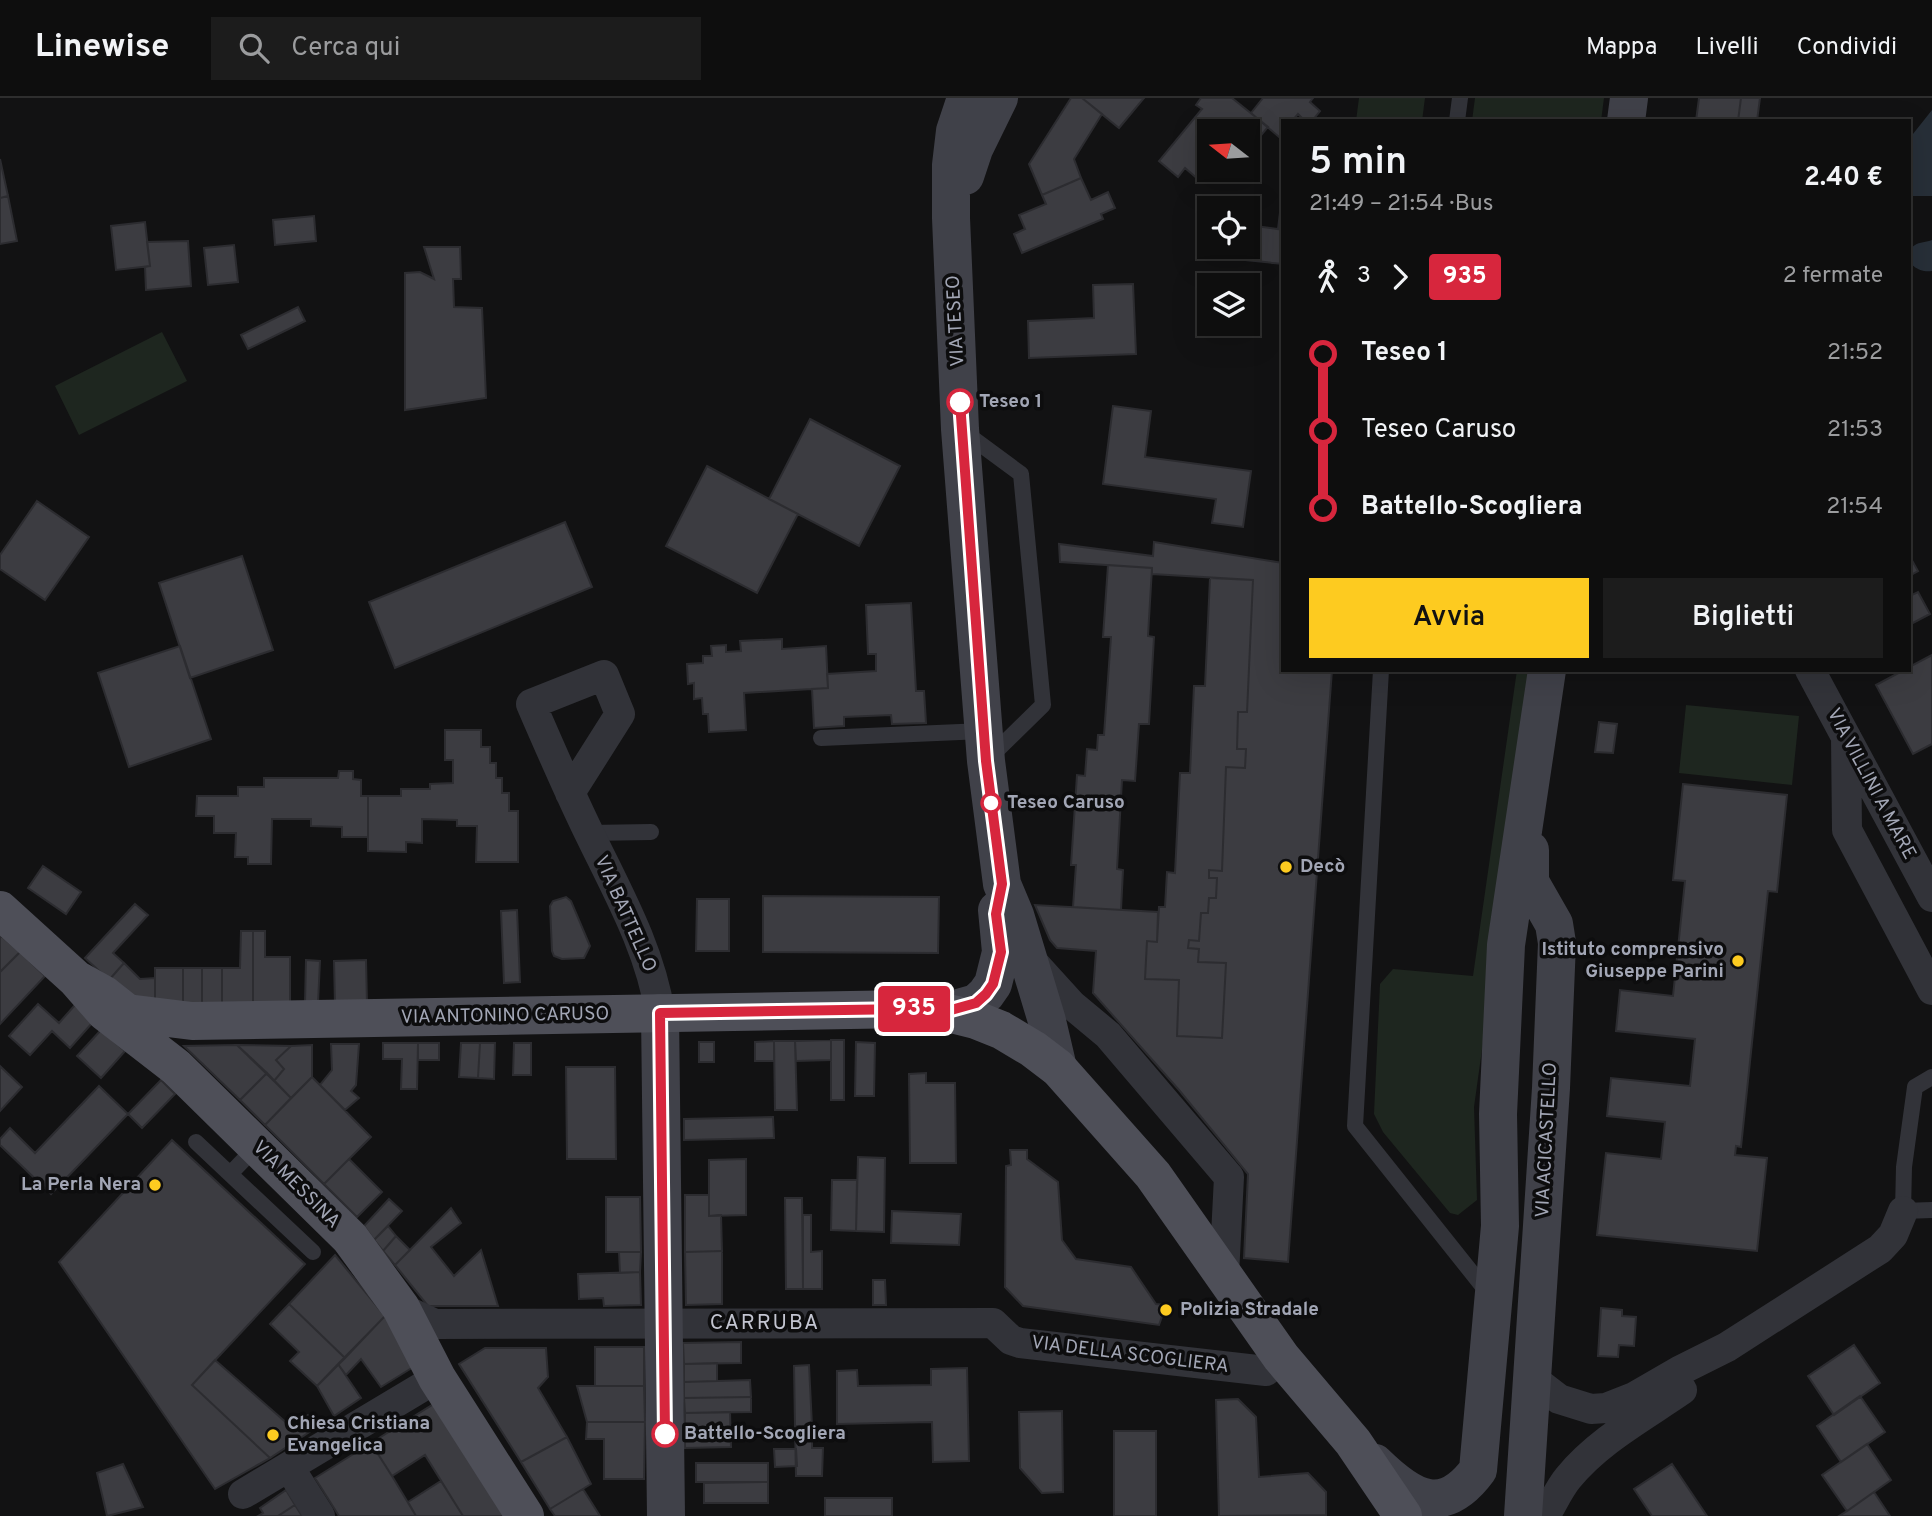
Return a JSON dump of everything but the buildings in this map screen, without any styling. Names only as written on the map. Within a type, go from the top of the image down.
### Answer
[{"type":"main road","name":"VIA TESEO","points":[[967,98],[955,131],[951,165],[960,429],[984,746],[1002,884]]},
{"type":"main road","points":[[951,218],[974,149],[999,98]]},
{"type":"main road","points":[[1626,119],[1629,98]]},
{"type":"main road","name":"VIA ACICASTELLO","points":[[1353,1442],[1405,1492],[1424,1505],[1436,1509],[1446,1508],[1457,1502],[1478,1470],[1500,1226],[1498,1114],[1506,945],[1547,672]]},
{"type":"main road","name":"VIA ACICASTELLO","points":[[1523,1516],[1557,943],[1554,924],[1530,882],[1532,771]]},
{"type":"main road","points":[[1002,884],[1015,915],[1058,1068],[1153,1175],[1281,1357],[1353,1442],[1403,1516]]},
{"type":"main road","points":[[944,1012],[976,1003],[993,984],[1001,952],[996,914],[1002,884]]},
{"type":"main road","name":"VIA MESSINA","points":[[0,910],[76,979],[105,1012],[176,1067],[350,1238],[401,1308],[438,1378],[525,1516]]},
{"type":"main road","points":[[1502,1049],[1523,922],[1535,915],[1543,916],[1554,924]]},
{"type":"main road","name":"VIA ANTONINO CARUSO","points":[[76,979],[103,994],[127,1013],[192,1021],[909,1009],[944,1012],[1001,1030],[1058,1068]]},
{"type":"main road","name":"VIA BATTELLO","points":[[660,1013],[666,1516]]},
{"type":"main road","points":[[176,1067],[167,1051],[165,1039],[168,1033],[192,1021]]},
{"type":"street","name":"VIA VILLINI A MARE","points":[[1811,672],[1932,897]]},
{"type":"street","name":"VIA BATTELLO","points":[[570,793],[620,715],[604,675],[531,704],[570,793],[637,932],[656,985],[660,1013]]},
{"type":"street","points":[[1846,737],[1847,830],[1932,990]]},
{"type":"street","points":[[1025,954],[1072,1005],[1108,1035],[1229,1177],[1224,1275]]},
{"type":"street","points":[[1533,1379],[1559,1399],[1591,1409],[1605,1408],[1634,1397],[1727,1347],[1880,1249],[1918,1210]]},
{"type":"street","name":"VIA DELLA SCOGLIERA","points":[[401,1308],[435,1324],[993,1323],[1011,1339],[1033,1344],[1266,1371],[1281,1357]]},
{"type":"street","points":[[1545,1516],[1566,1480],[1583,1461],[1600,1446],[1686,1387],[1727,1347]]},
{"type":"street","points":[[243,1494],[438,1378]]},
{"type":"street","points":[[289,1467],[320,1516]]},
{"type":"lane","points":[[1457,119],[1460,98]]},
{"type":"lane","points":[[821,738],[984,746],[1043,705],[1021,474],[960,429]]},
{"type":"lane","points":[[1381,672],[1355,1126],[1494,1301]]},
{"type":"lane","points":[[589,833],[651,832]]},
{"type":"lane","points":[[1918,1210],[1904,1167],[1915,1087],[1932,1077]]},
{"type":"lane","points":[[196,1142],[313,1252]]},
{"type":"lane","points":[[230,1174],[257,1146]]},
{"type":"shaded area","points":[[1359,98],[1425,98],[1422,119],[1356,119]]},
{"type":"shaded area","points":[[1475,98],[1604,98],[1601,119],[1472,119]]},
{"type":"shaded area","points":[[1932,110],[1932,196],[1911,196],[1911,136]]},
{"type":"shaded area","points":[[1932,240],[1932,271],[1919,270],[1911,264],[1911,248]]},
{"type":"shaded area","points":[[162,332],[187,381],[79,435],[55,386]]},
{"type":"shaded area","points":[[1517,672],[1535,672],[1474,1107],[1477,1200],[1458,1215],[1450,1213],[1383,1132],[1374,1114],[1380,984],[1393,969],[1473,976]]},
{"type":"shaded area","points":[[1686,705],[1799,716],[1792,785],[1679,773]]},
{"type":"bus line","name":"935","points":[[665,1434],[660,1013],[909,1009],[944,1012],[976,1003],[993,984],[998,971],[1001,952],[996,914],[1002,884],[979,684],[960,402]]},
{"type":"place","name":"Teseo 1","points":[[960,402]]},
{"type":"place","name":"Teseo Caruso","points":[[991,803]]},
{"type":"place","name":"Decò","points":[[1286,867]]},
{"type":"place","name":"Istituto comprensivo Giuseppe Parini","points":[[1738,961]]},
{"type":"place","name":"La Perla Nera","points":[[155,1185]]},
{"type":"place","name":"Polizia Stradale","points":[[1166,1310]]},
{"type":"place","name":"Battello-Scogliera","points":[[665,1434]]},
{"type":"place","name":"Chiesa Cristiana Evangelica","points":[[273,1435]]},
{"type":"district","name":"CARRUBA","points":[[765,1323]]}]
